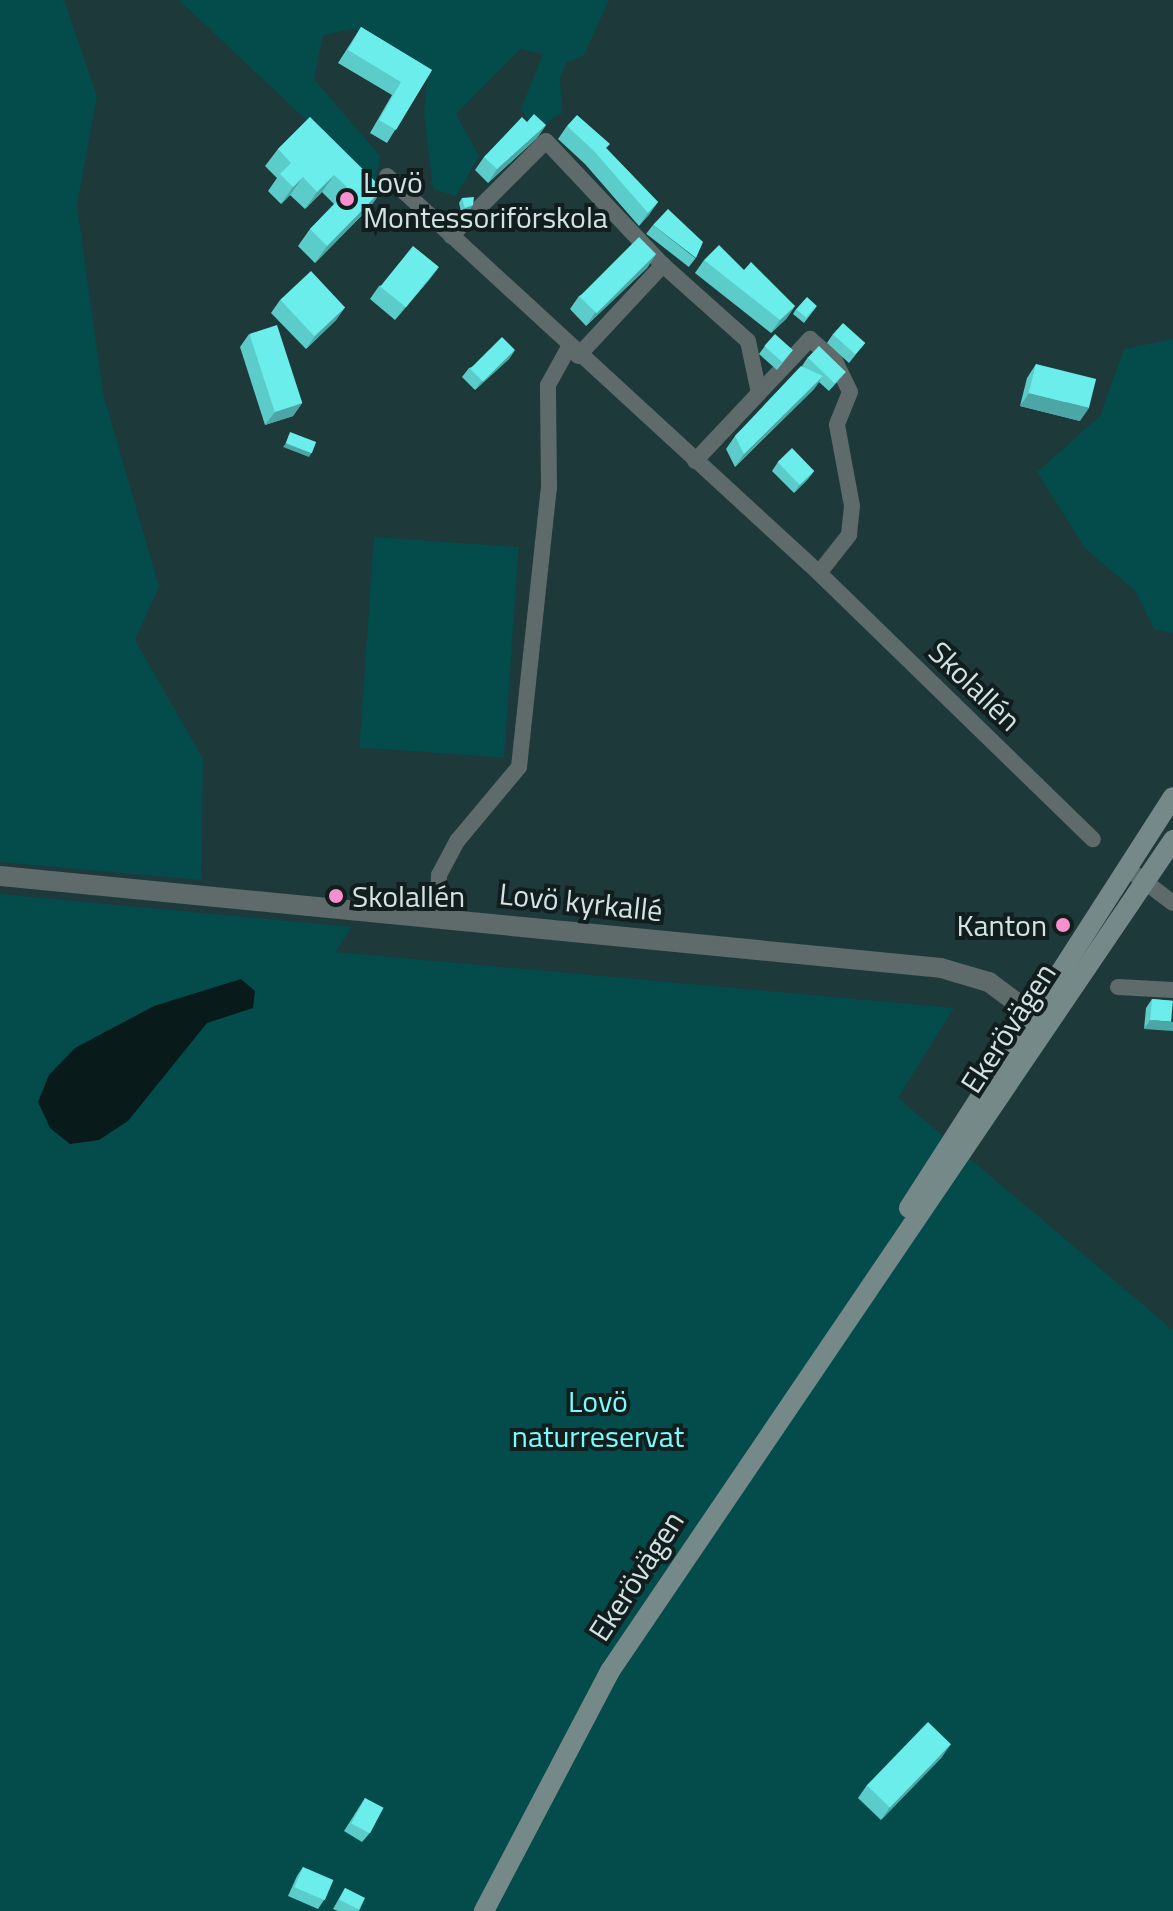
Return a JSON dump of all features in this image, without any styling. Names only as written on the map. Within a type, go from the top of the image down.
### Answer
[{"type":"main road","name":"Ekerövägen","points":[[484,1911],[610,1671],[1038,1019],[1127,867],[1173,797]]},
{"type":"main road","name":"Ekerövägen","points":[[1038,1019],[1173,840]]},
{"type":"street","points":[[451,236],[546,141],[663,265],[748,341],[759,393]]},
{"type":"street","name":"Skolallén","points":[[387,176],[574,352],[819,573],[1093,839]]},
{"type":"street","points":[[437,917],[439,875],[458,840],[519,767],[549,488],[548,385],[574,352],[663,265]]},
{"type":"street","points":[[695,461],[810,339],[844,369],[850,392],[837,425],[852,506],[849,535],[819,573]]},
{"type":"street","points":[[1127,867],[1173,903]]},
{"type":"street","name":"Lovö kyrkallé","points":[[0,876],[941,968],[989,982],[1038,1019]]},
{"type":"street","points":[[1118,987],[1173,990]]},
{"type":"green space","points":[[0,0],[64,0],[97,96],[77,205],[103,393],[159,587],[135,640],[203,759],[201,880],[0,862]]},
{"type":"green space","points":[[179,0],[609,0],[584,55],[567,62],[560,78],[562,113],[534,130],[521,109],[543,54],[520,49],[456,114],[479,156],[456,196],[433,189],[424,114],[428,69],[353,29],[323,35],[314,79],[380,156],[375,185]]},
{"type":"green space","points":[[1173,339],[1173,633],[1154,629],[1136,592],[1085,548],[1037,472],[1100,416],[1124,349]]},
{"type":"green space","points":[[374,537],[519,547],[504,758],[359,747]]},
{"type":"green space","name":"Lovö naturreservat","points":[[0,894],[352,927],[336,952],[954,1008],[898,1098],[1173,1330],[1173,1911],[0,1911]]},
{"type":"shaded area","points":[[241,979],[255,991],[253,1008],[207,1023],[128,1121],[99,1140],[70,1144],[50,1128],[38,1102],[49,1075],[75,1048],[154,1006]]},
{"type":"building","points":[[361,27],[432,70],[396,130],[379,120],[401,82],[348,50]]},
{"type":"building","points":[[534,114],[546,125],[497,169],[484,157],[522,117],[527,122]]},
{"type":"building","points":[[577,115],[610,144],[606,148],[658,202],[648,213],[594,151],[567,126]]},
{"type":"building","points":[[310,117],[383,189],[327,246],[310,229],[349,189],[334,175],[317,192],[303,177],[293,187],[280,174],[291,163],[278,149]]},
{"type":"building","points":[[474,197],[473,205],[465,208],[462,198]]},
{"type":"building","points":[[668,209],[703,242],[696,258],[653,225]]},
{"type":"building","points":[[639,237],[656,254],[597,313],[580,296]]},
{"type":"building","points":[[719,245],[744,270],[751,262],[795,306],[780,320],[704,260]]},
{"type":"building","points":[[413,246],[439,267],[406,307],[380,286]]},
{"type":"building","points":[[311,271],[345,308],[314,336],[280,300]]},
{"type":"building","points":[[807,297],[817,306],[806,318],[796,309]]},
{"type":"building","points":[[843,323],[865,343],[855,354],[833,334]]},
{"type":"building","points":[[277,325],[302,403],[275,412],[249,334]]},
{"type":"building","points":[[775,334],[793,350],[782,362],[764,346]]},
{"type":"building","points":[[502,337],[515,350],[483,382],[470,369]]},
{"type":"building","points":[[819,346],[846,372],[835,383],[808,358]]},
{"type":"building","points":[[1036,364],[1096,379],[1089,408],[1029,393]]},
{"type":"building","points":[[801,366],[823,376],[744,454],[735,436]]},
{"type":"building","points":[[290,432],[316,442],[312,453],[286,443]]},
{"type":"building","points":[[792,448],[814,471],[800,485],[778,462]]},
{"type":"building","points":[[1152,999],[1173,1001],[1171,1022],[1150,1020]]},
{"type":"building","points":[[928,1722],[951,1744],[890,1808],[867,1785]]},
{"type":"building","points":[[365,1798],[384,1808],[370,1833],[351,1824]]},
{"type":"building","points":[[303,1867],[333,1880],[325,1900],[294,1887]]},
{"type":"building","points":[[345,1888],[365,1898],[359,1910],[339,1900]]},
{"type":"place","name":"Lovö Montessoriförskola","points":[[347,199]]},
{"type":"place","name":"Skolallén","points":[[336,896]]},
{"type":"place","name":"Kanton","points":[[1063,925]]}]
